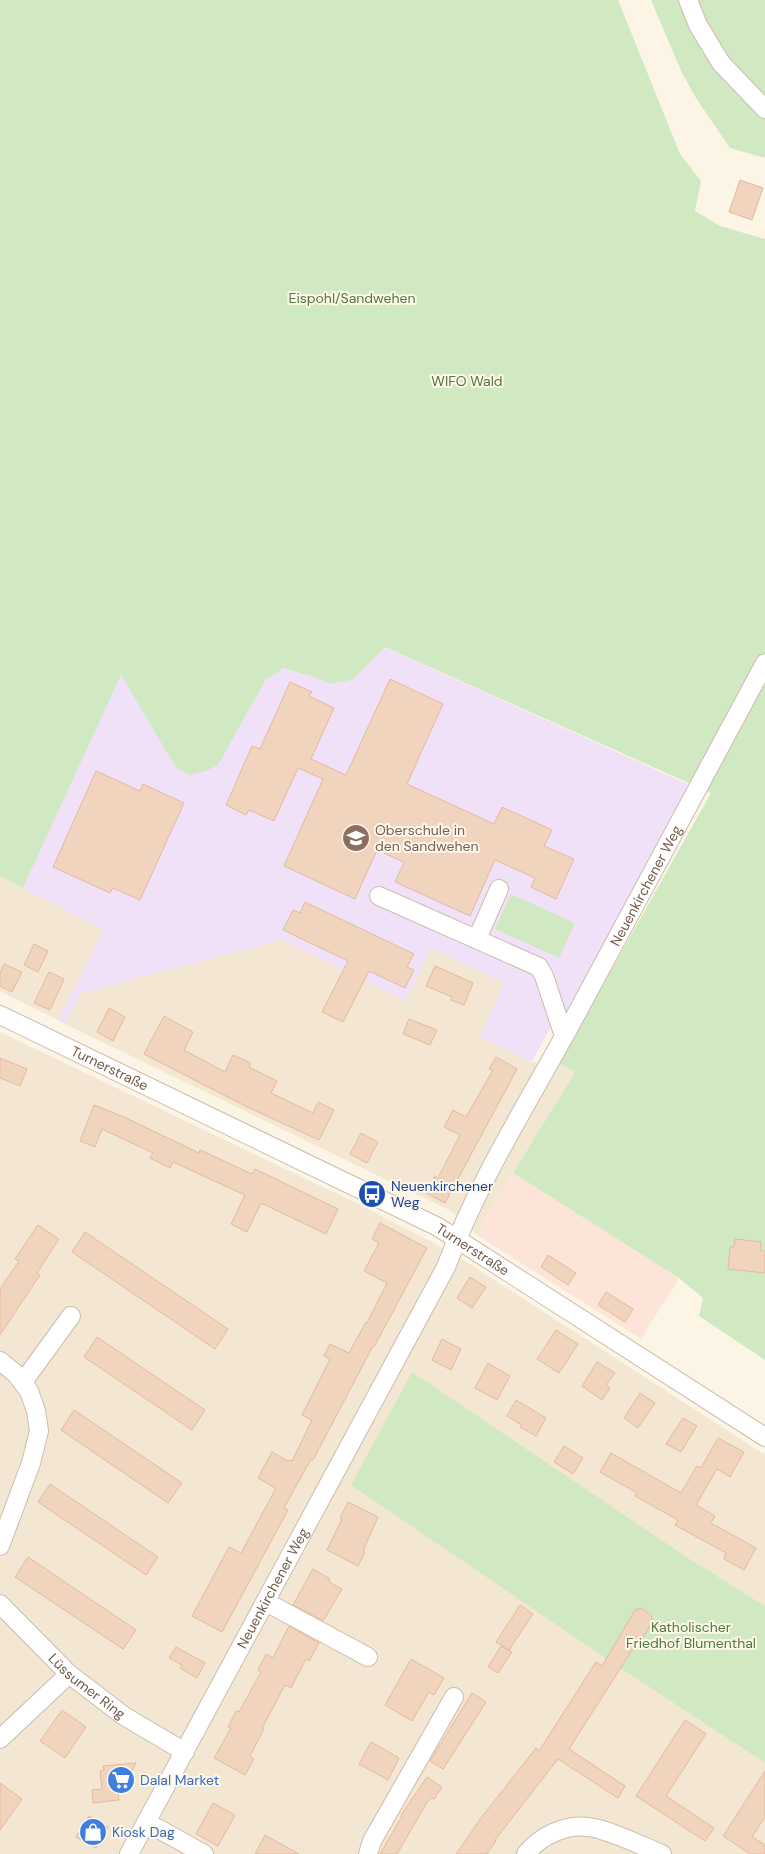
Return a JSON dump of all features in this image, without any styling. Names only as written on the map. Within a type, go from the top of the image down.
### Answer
[{"type":"street","points":[[688,0],[698,25],[721,63],[765,109]]},
{"type":"street","name":"Neuenkirchener Weg","points":[[129,1854],[186,1752],[446,1267],[466,1216],[526,1103],[684,819],[765,663]]},
{"type":"street","points":[[477,939],[499,889]]},
{"type":"street","points":[[379,896],[539,967],[544,976],[564,1036]]},
{"type":"street","name":"Turnerstraße","points":[[0,1015],[372,1194],[457,1238],[765,1437]]},
{"type":"street","points":[[23,1382],[71,1316]]},
{"type":"street","points":[[0,1360],[16,1374],[29,1391],[34,1404],[39,1431],[31,1463],[0,1546]]},
{"type":"street","points":[[266,1602],[368,1657]]},
{"type":"street","name":"Lüssumer Ring","points":[[0,1604],[69,1674],[124,1716],[186,1752]]},
{"type":"street","points":[[0,1739],[69,1674]]},
{"type":"street","points":[[368,1854],[372,1841],[454,1697]]},
{"type":"street","points":[[146,1822],[204,1854]]},
{"type":"street","points":[[526,1854],[540,1840],[558,1830],[573,1827],[588,1827],[662,1854]]},
{"type":"shaded area","name":"Oberschule in den Sandwehen","points":[[384,647],[694,787],[564,1022],[552,1025],[532,1062],[480,1037],[504,983],[431,948],[406,1001],[281,940],[81,993],[65,1024],[58,1020],[104,930],[23,888],[121,674],[176,768],[275,672],[284,668],[331,684],[352,680]]},
{"type":"shaded area","points":[[0,876],[104,930],[58,1020],[0,991]]},
{"type":"shaded area","points":[[281,940],[406,1001],[431,948],[504,983],[480,1037],[532,1062],[559,1063],[575,1072],[490,1210],[477,1235],[451,1211],[65,1024],[80,993]]},
{"type":"shaded area","points":[[0,1032],[354,1202],[430,1241],[468,1263],[765,1455],[765,1854],[0,1854]]},
{"type":"shaded area","points":[[513,1173],[679,1278],[641,1339],[477,1235]]},
{"type":"green space","name":"WIFO Wald","points":[[0,0],[618,0],[680,154],[701,181],[695,211],[720,226],[765,239],[765,1360],[699,1316],[703,1298],[679,1278],[513,1173],[575,1072],[559,1063],[711,793],[385,647],[352,680],[331,684],[283,668],[265,681],[218,765],[206,771],[189,775],[176,768],[121,675],[23,888],[0,876]]},
{"type":"green space","points":[[651,0],[765,0],[765,158],[730,148],[696,98],[682,73]]},
{"type":"green space","points":[[511,894],[575,923],[559,958],[495,929]]},
{"type":"green space","name":"Katholischer Friedhof Blumenthal","points":[[412,1372],[691,1560],[765,1606],[765,1763],[604,1657],[351,1485]]},
{"type":"building","points":[[740,180],[763,188],[752,220],[729,212]]},
{"type":"building","points":[[390,679],[443,704],[407,784],[494,824],[502,807],[552,830],[544,846],[574,859],[556,899],[531,887],[535,878],[495,860],[470,916],[395,882],[404,862],[377,850],[355,899],[284,866],[323,779],[298,768],[274,821],[249,810],[246,815],[226,805],[252,746],[260,749],[290,682],[312,692],[309,696],[334,708],[311,759],[346,775]]},
{"type":"building","points":[[96,771],[140,791],[143,784],[184,803],[140,900],[113,888],[110,893],[53,867]]},
{"type":"building","points":[[305,902],[414,954],[407,967],[414,970],[405,988],[369,971],[343,1022],[322,1012],[348,961],[283,930],[293,910],[300,913]]},
{"type":"building","points":[[34,944],[48,951],[38,972],[24,965]]},
{"type":"building","points":[[4,964],[22,972],[12,992],[0,986],[0,973]]},
{"type":"building","points":[[435,966],[473,983],[464,1005],[451,1000],[452,997],[426,986]]},
{"type":"building","points":[[49,972],[64,979],[50,1010],[34,1003]]},
{"type":"building","points":[[109,1008],[125,1017],[113,1041],[97,1032]]},
{"type":"building","points":[[164,1016],[193,1032],[184,1050],[225,1072],[233,1055],[251,1063],[249,1067],[277,1081],[271,1093],[313,1113],[318,1102],[334,1110],[319,1140],[245,1106],[144,1054]]},
{"type":"building","points":[[409,1019],[437,1030],[430,1045],[403,1034]]},
{"type":"building","points":[[496,1057],[517,1069],[445,1203],[426,1193],[435,1176],[438,1178],[460,1135],[444,1127],[453,1110],[466,1117],[493,1070],[489,1069]]},
{"type":"building","points":[[0,1058],[27,1069],[20,1086],[0,1078]]},
{"type":"building","points":[[94,1105],[124,1117],[199,1153],[200,1150],[252,1174],[255,1169],[338,1209],[326,1234],[261,1203],[247,1232],[231,1224],[245,1195],[173,1162],[170,1168],[150,1158],[153,1153],[102,1129],[95,1147],[80,1141]]},
{"type":"building","points":[[361,1133],[378,1142],[367,1163],[350,1154]]},
{"type":"building","points":[[380,1223],[427,1248],[313,1460],[311,1459],[284,1508],[288,1510],[222,1632],[192,1616],[229,1547],[241,1553],[275,1490],[275,1488],[258,1478],[272,1452],[288,1461],[292,1461],[312,1420],[302,1415],[330,1359],[324,1356],[330,1344],[349,1353],[367,1323],[387,1283],[364,1271],[379,1243],[372,1239]]},
{"type":"building","points":[[38,1225],[59,1239],[37,1273],[40,1275],[0,1335],[0,1289],[19,1261],[15,1259]]},
{"type":"building","points":[[85,1232],[228,1329],[215,1349],[72,1252]]},
{"type":"building","points":[[735,1239],[761,1242],[760,1250],[765,1251],[765,1273],[728,1269],[730,1247],[734,1247]]},
{"type":"building","points":[[548,1255],[576,1273],[568,1285],[541,1267]]},
{"type":"building","points":[[470,1277],[486,1287],[472,1308],[457,1298]]},
{"type":"building","points":[[606,1292],[633,1309],[625,1322],[598,1305]]},
{"type":"building","points":[[556,1330],[578,1344],[559,1373],[537,1359]]},
{"type":"building","points":[[97,1337],[205,1410],[192,1430],[84,1357]]},
{"type":"building","points":[[442,1339],[461,1349],[451,1370],[432,1360]]},
{"type":"building","points":[[597,1362],[615,1373],[606,1385],[610,1388],[602,1400],[582,1386]]},
{"type":"building","points":[[488,1363],[510,1376],[497,1400],[475,1388]]},
{"type":"building","points":[[640,1393],[655,1403],[638,1428],[624,1418]]},
{"type":"building","points":[[516,1400],[546,1418],[536,1436],[520,1427],[522,1425],[507,1416]]},
{"type":"building","points":[[74,1410],[182,1483],[168,1503],[61,1430]]},
{"type":"building","points":[[683,1418],[697,1426],[681,1452],[666,1444]]},
{"type":"building","points":[[718,1438],[744,1452],[730,1477],[717,1469],[696,1505],[715,1516],[711,1523],[756,1548],[744,1570],[724,1559],[726,1553],[675,1525],[678,1520],[635,1496],[637,1493],[600,1472],[611,1453],[681,1493],[697,1466],[701,1468]]},
{"type":"building","points":[[564,1446],[583,1458],[573,1474],[554,1462]]},
{"type":"building","points":[[50,1484],[158,1557],[146,1575],[38,1502]]},
{"type":"building","points":[[348,1502],[378,1517],[358,1566],[327,1550]]},
{"type":"building","points":[[28,1557],[136,1630],[123,1649],[15,1577]]},
{"type":"building","points":[[313,1569],[330,1579],[329,1582],[342,1589],[323,1621],[293,1605]]},
{"type":"building","points":[[520,1605],[533,1614],[509,1650],[496,1642]]},
{"type":"building","points":[[641,1608],[651,1615],[653,1622],[638,1645],[636,1644],[569,1749],[625,1786],[618,1798],[558,1759],[495,1840],[487,1854],[456,1854],[481,1818],[536,1748],[539,1751],[596,1662],[602,1666],[635,1610]]},
{"type":"building","points":[[289,1626],[319,1643],[309,1661],[306,1659],[291,1688],[285,1685],[262,1728],[264,1729],[250,1756],[254,1759],[245,1775],[214,1758],[231,1728],[228,1727],[236,1711],[239,1712],[261,1672],[258,1670],[266,1654],[273,1658]]},
{"type":"building","points":[[501,1646],[512,1652],[498,1673],[488,1667]]},
{"type":"building","points":[[176,1647],[205,1663],[197,1678],[180,1668],[182,1665],[169,1658]]},
{"type":"building","points":[[411,1659],[444,1678],[434,1695],[429,1692],[412,1721],[385,1705]]},
{"type":"building","points":[[472,1693],[486,1702],[443,1769],[430,1761]]},
{"type":"building","points":[[62,1710],[86,1727],[65,1758],[40,1741]]},
{"type":"building","points":[[685,1720],[706,1734],[666,1796],[714,1828],[705,1841],[636,1796]]},
{"type":"building","points":[[371,1742],[399,1758],[388,1780],[359,1764]]},
{"type":"building","points":[[136,1763],[123,1789],[118,1790],[119,1800],[93,1803],[92,1790],[102,1789],[100,1771],[104,1770],[103,1766]]},
{"type":"building","points":[[765,1771],[765,1817],[752,1837],[765,1845],[765,1854],[750,1854],[723,1836]]},
{"type":"building","points":[[427,1777],[442,1787],[434,1799],[431,1798],[426,1804],[397,1854],[380,1854],[401,1815]]},
{"type":"building","points":[[0,1783],[22,1799],[0,1830]]},
{"type":"building","points":[[213,1803],[235,1815],[218,1846],[196,1834]]},
{"type":"building","points":[[89,1816],[108,1827],[96,1848],[76,1837]]},
{"type":"building","points":[[265,1835],[299,1854],[255,1854]]},
{"type":"place","name":"Oberschule in den Sandwehen","points":[[356,838]]},
{"type":"place","name":"Neuenkirchener Weg","points":[[372,1194]]},
{"type":"place","name":"Dalal Market","points":[[121,1780]]},
{"type":"place","name":"Kiosk Dag","points":[[93,1832]]},
{"type":"park label","name":"Eispohl/Sandwehen","points":[[352,298]]}]
